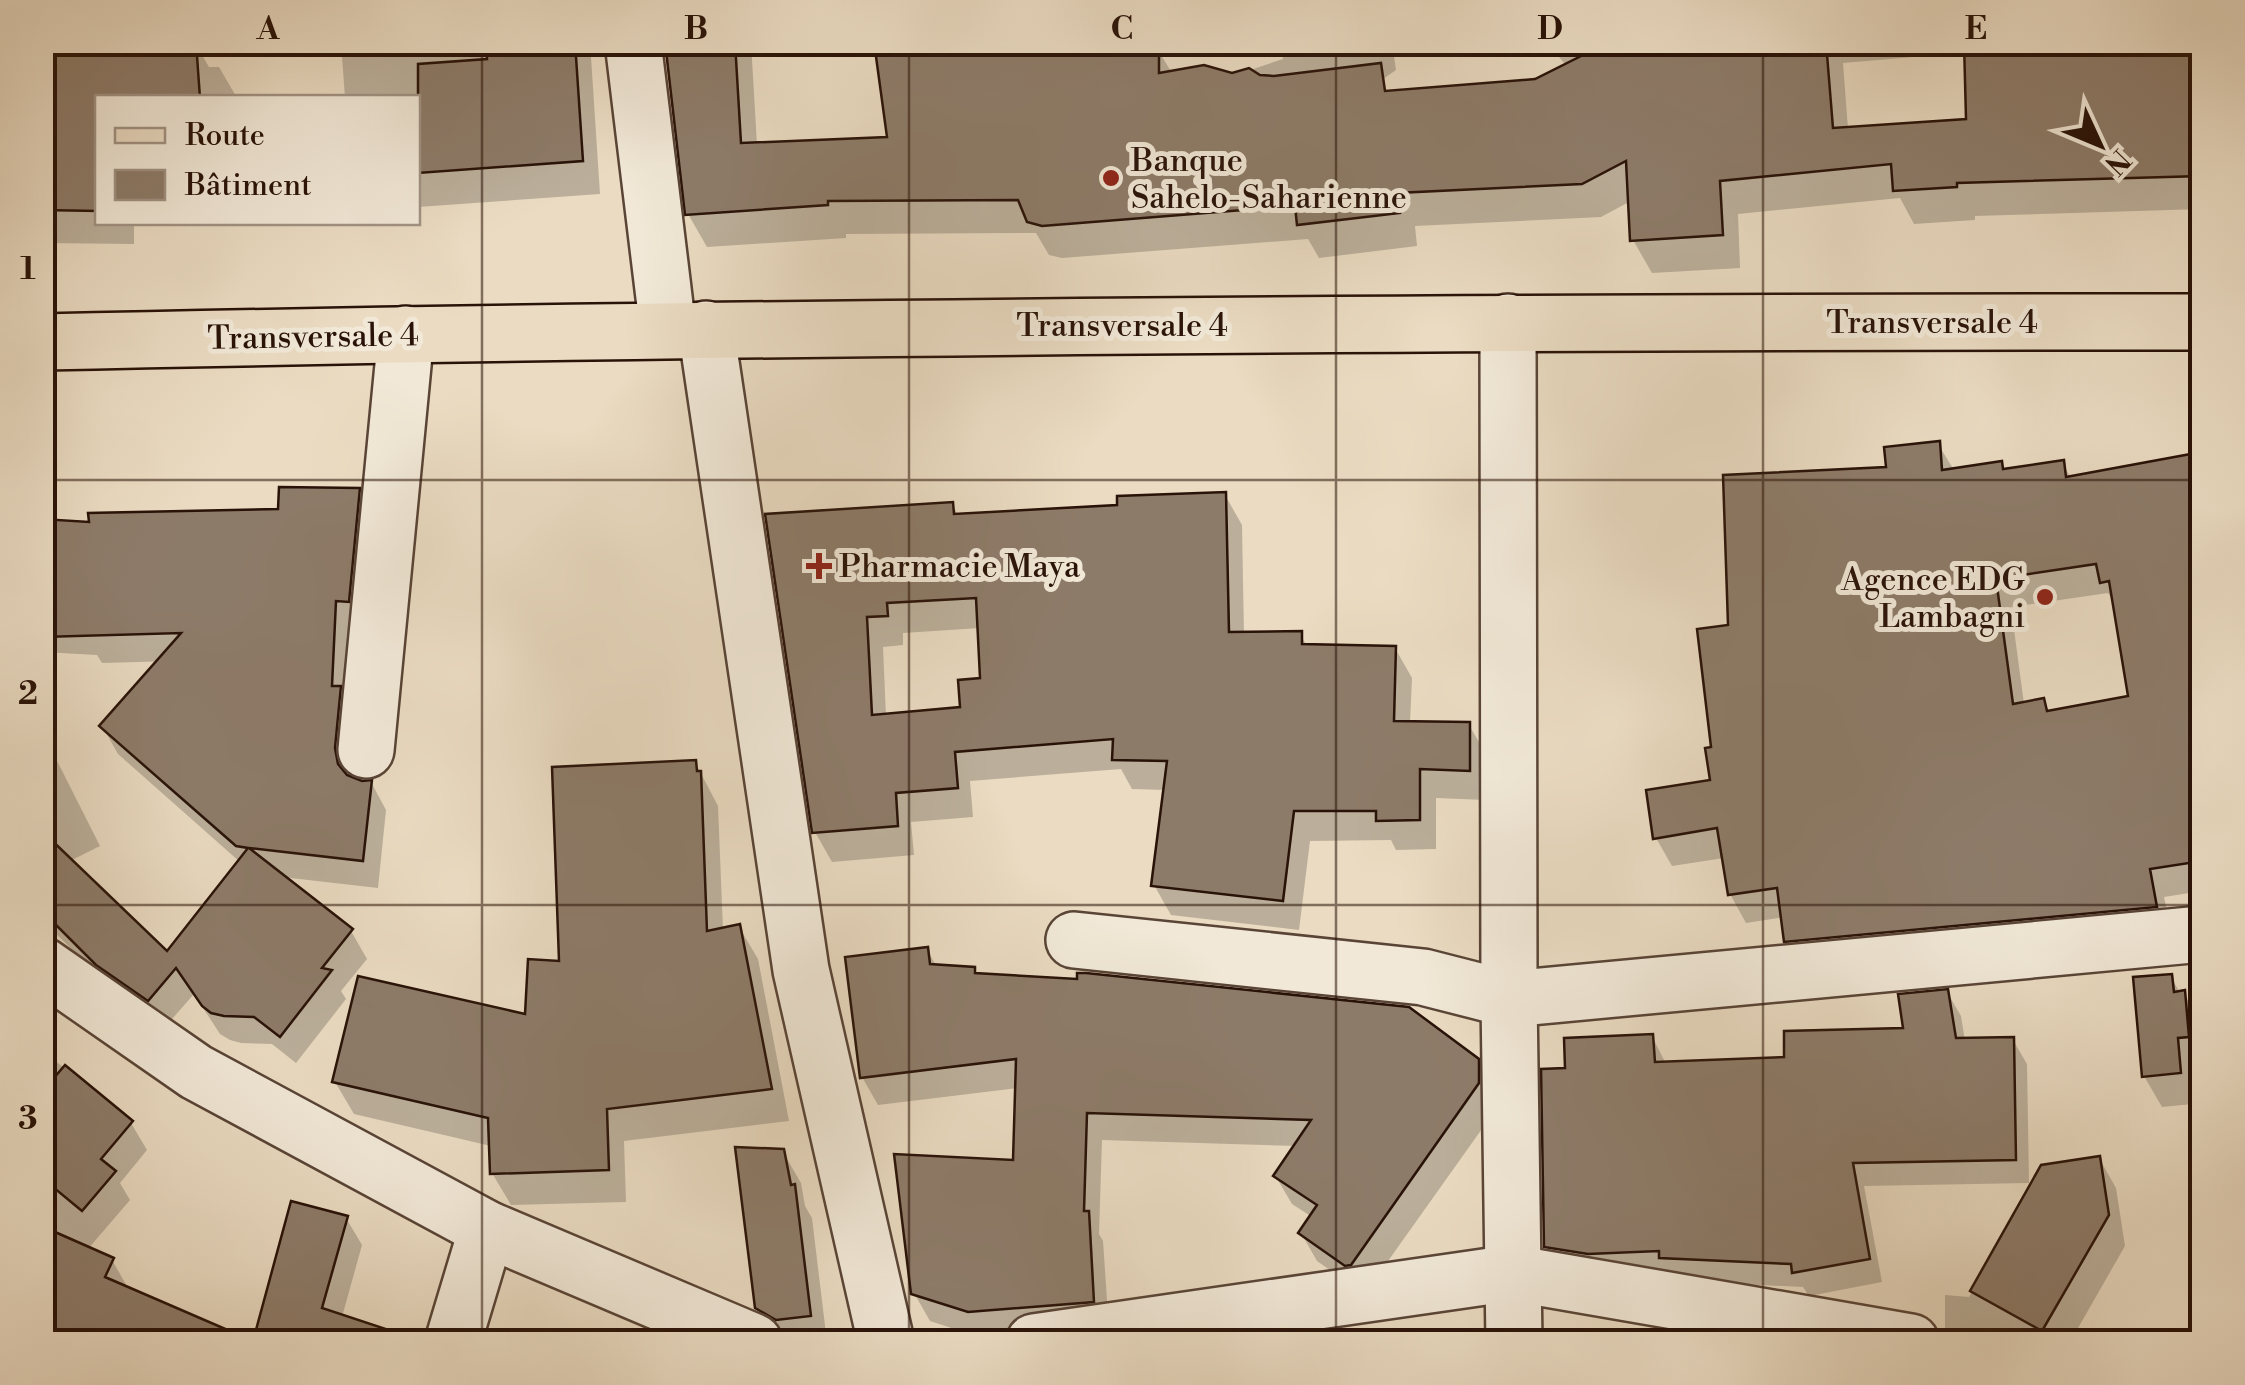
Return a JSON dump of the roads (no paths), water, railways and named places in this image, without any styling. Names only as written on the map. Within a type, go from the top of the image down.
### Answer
[{"type":"main road","name":"Transversale 4","points":[[42,342],[687,329],[1508,322],[2202,322]]},
{"type":"street","points":[[633,42],[801,970],[886,1342]]},
{"type":"street","points":[[1508,322],[1514,1342]]},
{"type":"street","points":[[366,750],[406,334]]},
{"type":"street","points":[[1074,940],[1423,977],[1509,999],[2202,934]]},
{"type":"street","points":[[42,965],[196,1072],[487,1230],[754,1342]]},
{"type":"street","points":[[452,1342],[487,1230]]},
{"type":"street","points":[[1034,1342],[1512,1273],[1911,1342]]},
{"type":"place","name":"Banque Sahelo-Saharienne","points":[[1111,178]]},
{"type":"place","name":"Pharmacie Maya","points":[[819,566]]},
{"type":"place","name":"Agence EDG Lambagni","points":[[2045,597]]}]
